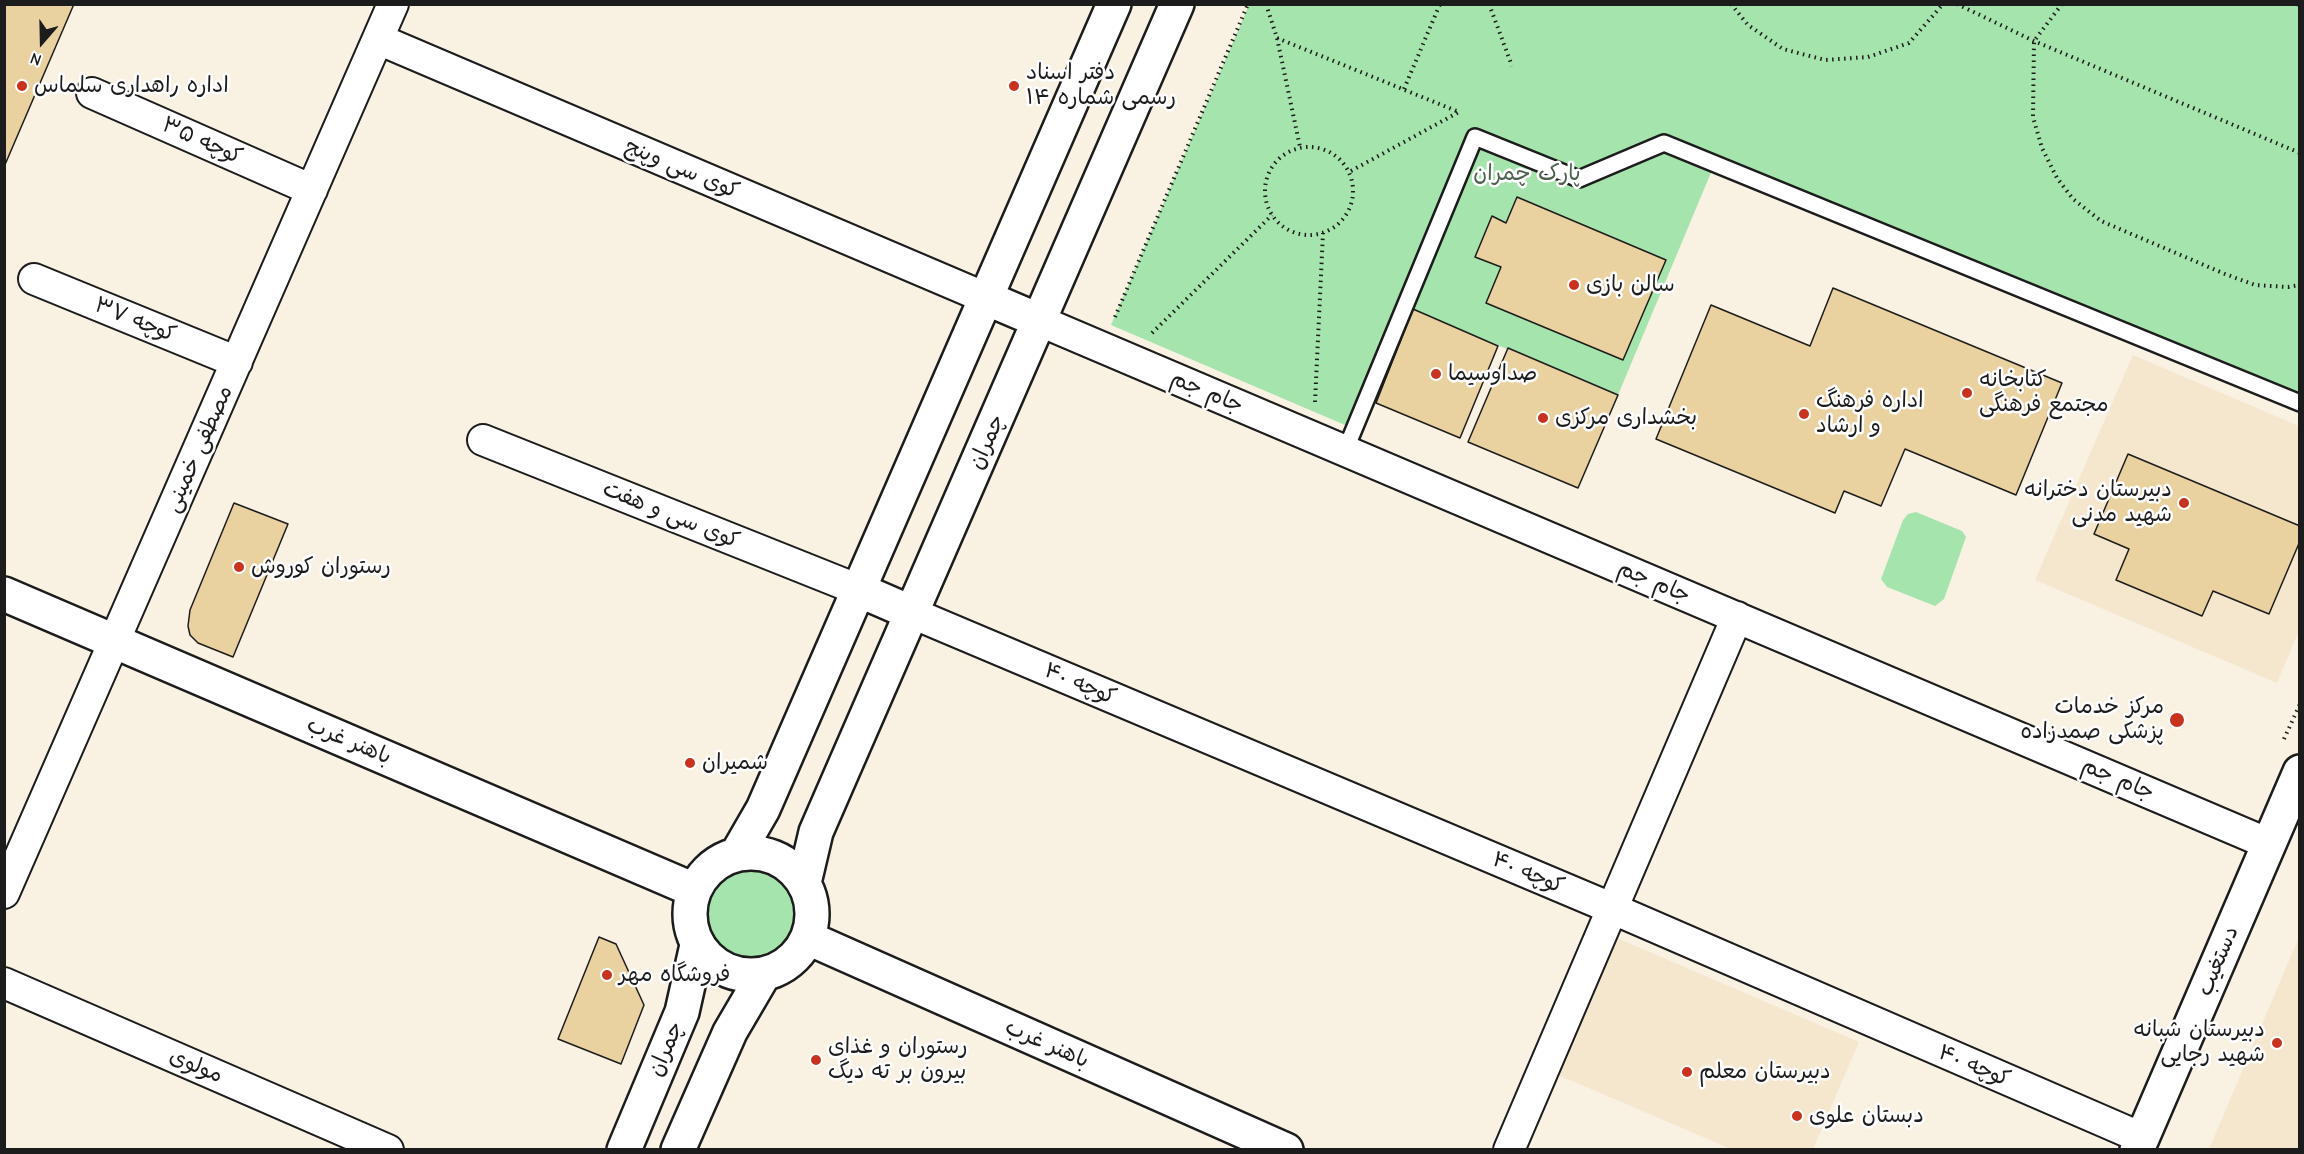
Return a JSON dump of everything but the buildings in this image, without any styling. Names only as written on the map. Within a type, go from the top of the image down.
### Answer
[{"type":"street","name":"مصطفی خمینی","points":[[4,893],[393,4]]},
{"type":"street","points":[[737,854],[763,809],[1114,4]]},
{"type":"street","name":"چمران","points":[[804,882],[816,832],[1178,4]]},
{"type":"street","name":"کوی سی وپنج","points":[[378,39],[986,298]]},
{"type":"street","name":"کوچه ۳۵","points":[[92,93],[312,190]]},
{"type":"street","name":"کوچه ۳۷","points":[[34,279],[237,362]]},
{"type":"street","points":[[986,298],[1040,321]]},
{"type":"street","name":"جام جم","points":[[1040,321],[1349,440],[1737,617],[2269,844]]},
{"type":"street","name":"کوی سی و هفت","points":[[483,440],[858,590]]},
{"type":"street","points":[[858,590],[912,613]]},
{"type":"street","name":"باهنر غرب","points":[[4,594],[694,890]]},
{"type":"street","name":"کوچه ۴۰","points":[[912,613],[1611,908],[2139,1144]]},
{"type":"street","points":[[1509,1149],[1737,617]]},
{"type":"street","name":"دستغیب","points":[[2139,1144],[2300,772]]},
{"type":"street","points":[[756,852],[775,857],[791,867],[804,882],[811,900],[812,920],[808,938],[797,955],[782,967],[764,974],[745,975],[726,971],[710,960],[697,945],[690,928],[689,908],[694,890],[704,873],[719,861],[737,854],[756,852]]},
{"type":"street","name":"باهنر غرب","points":[[808,938],[1286,1149]]},
{"type":"street","name":"چمران","points":[[624,1149],[682,1012],[697,945]]},
{"type":"street","points":[[678,1149],[730,1032],[764,974]]},
{"type":"street","name":"مولوی","points":[[4,983],[388,1149]]},
{"type":"lane","points":[[1349,440],[1475,137],[1579,179],[1664,143],[2300,403]]},
{"type":"path","points":[[1111,325],[1248,4]]},
{"type":"path","points":[[1266,4],[1277,38],[1300,147]]},
{"type":"path","points":[[1404,89],[1440,4]]},
{"type":"path","points":[[1489,4],[1512,66]]},
{"type":"path","points":[[1731,4],[1748,25],[1784,49],[1825,60],[1868,57],[1909,43],[1943,4]]},
{"type":"path","points":[[1957,4],[2034,41],[2300,153]]},
{"type":"path","points":[[2062,4],[2034,41],[2033,117],[2042,148],[2057,178],[2073,199],[2101,221],[2225,274],[2255,285],[2288,287],[2300,285]]},
{"type":"path","points":[[1277,38],[1459,112],[1349,172]]},
{"type":"path","points":[[1300,147],[1315,147],[1329,151],[1341,160],[1349,172],[1353,187],[1349,209],[1346,216],[1336,226],[1323,233],[1308,235],[1294,233],[1281,225],[1272,215],[1266,202],[1264,187],[1268,173],[1276,161],[1287,152],[1300,147]]},
{"type":"path","points":[[1144,339],[1272,215]]},
{"type":"path","points":[[1323,233],[1314,412],[1349,440]]},
{"type":"shaded area","name":"دبیرستان دخترانه شهید مدنی","points":[[2133,355],[2299,426],[2299,631],[2277,683],[2035,580]]},
{"type":"shaded area","name":"دبیرستان شبانه شهید رجایی","points":[[2299,937],[2299,1149],[2209,1149]]},
{"type":"shaded area","points":[[1617,938],[1859,1042],[1813,1149],[1731,1149],[1558,1075]]},
{"type":"green space","name":"پارک چمران","points":[[1249,5],[2299,5],[2299,408],[1715,163],[1618,395],[1408,308],[1359,431],[1111,325]]},
{"type":"green space","points":[[1916,512],[1962,531],[1966,537],[1944,599],[1935,606],[1887,587],[1881,579],[1903,520],[1908,514]]},
{"type":"green space","points":[[751,871],[775,878],[787,890],[794,914],[787,938],[775,950],[751,957],[727,950],[715,938],[708,914],[715,890],[727,878]]},
{"type":"place","name":"اداره راهداری سلماس","points":[[22,86]]},
{"type":"place","name":"دفتر اسناد رسمی شماره ۱۴","points":[[1014,86]]},
{"type":"place","name":"سالن بازی","points":[[1574,285]]},
{"type":"place","name":"صداوسیما","points":[[1436,374]]},
{"type":"place","name":"کتابخانه مجتمع فرهنگی","points":[[1967,393]]},
{"type":"place","name":"اداره فرهنگ و ارشاد","points":[[1804,414]]},
{"type":"place","name":"بخشداری مرکزی","points":[[1543,418]]},
{"type":"place","name":"دبیرستان دخترانه شهید مدنی","points":[[2184,503]]},
{"type":"place","name":"رستوران کوروش","points":[[239,567]]},
{"type":"place","name":"مرکز خدمات پزشکی صمدزاده","points":[[2177,720]]},
{"type":"place","name":"شمیران","points":[[690,763]]},
{"type":"place","name":"فروشگاه مهر","points":[[607,975]]},
{"type":"place","name":"دبیرستان شبانه شهید رجایی","points":[[2277,1043]]},
{"type":"place","name":"رستوران و غذای بیرون بر ته دیگ","points":[[816,1060]]},
{"type":"place","name":"دبیرستان معلم","points":[[1687,1072]]},
{"type":"place","name":"دبستان علوی","points":[[1797,1116]]}]
